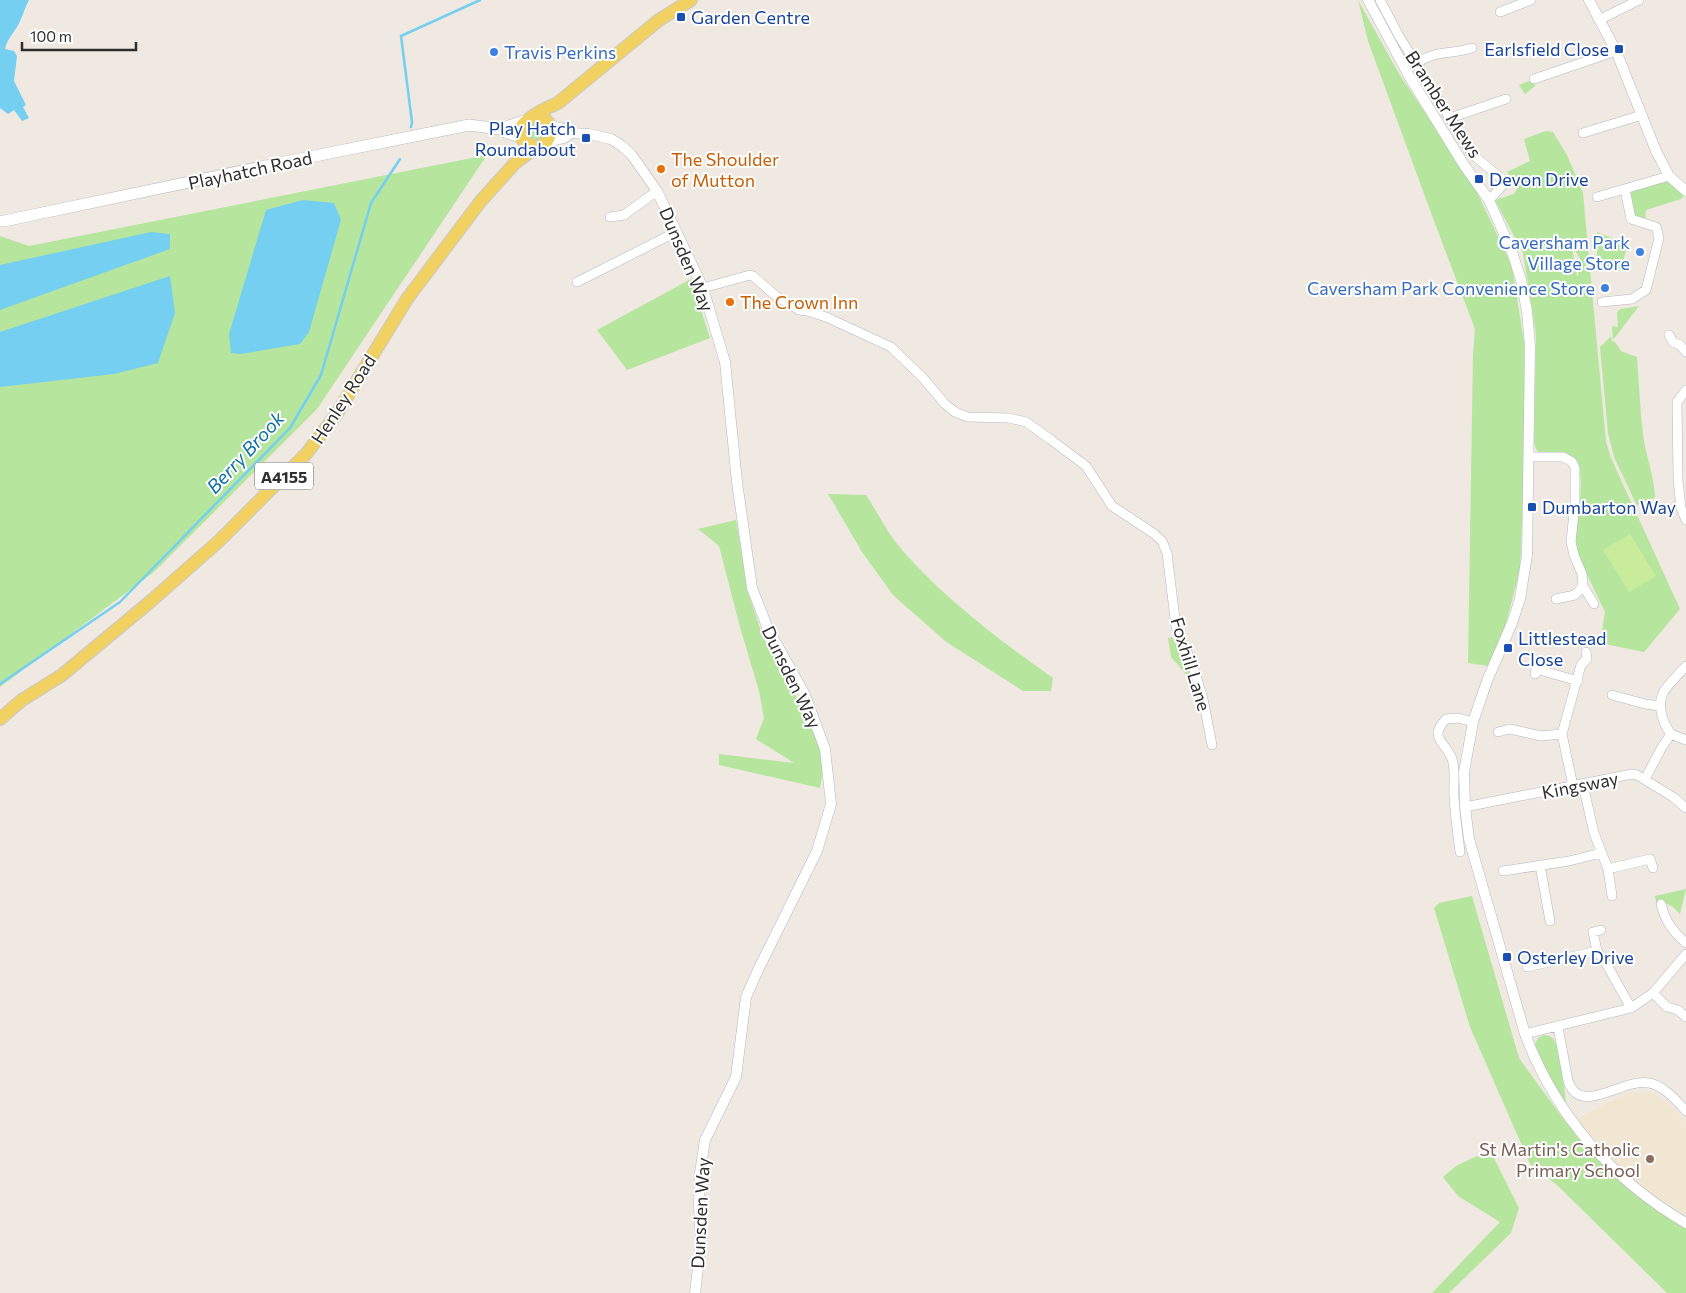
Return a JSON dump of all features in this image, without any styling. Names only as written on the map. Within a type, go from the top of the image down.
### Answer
[{"type":"main road","points":[[529,119],[542,118],[549,124],[551,132],[542,144],[530,146],[522,138],[520,129],[529,119],[558,103],[659,20],[691,0]]},
{"type":"main road","points":[[549,124],[558,103]]},
{"type":"main road","name":"Playhatch Road","points":[[500,129],[529,119]]},
{"type":"main road","name":"Playhatch Road","points":[[0,220],[4,221],[469,125],[500,129],[522,138]]},
{"type":"main road","name":"Henley Road","points":[[515,163],[522,138]]},
{"type":"main road","name":"Henley Road","points":[[0,719],[22,700],[62,675],[151,601],[219,541],[306,454],[336,415],[407,299],[480,202],[515,163],[542,144]]},
{"type":"street","points":[[1368,0],[1409,76],[1464,165],[1489,200],[1512,252],[1521,280],[1527,311],[1530,346],[1530,457],[1527,555],[1520,599],[1512,623],[1487,681],[1473,722],[1464,772],[1465,807],[1469,839],[1525,1034],[1534,1060],[1547,1084],[1566,1114],[1586,1139],[1637,1191],[1660,1208],[1686,1223]]},
{"type":"street","name":"Bramber Mews","points":[[1380,0],[1416,64],[1472,154],[1502,179],[1503,185],[1501,189],[1489,200]]},
{"type":"street","points":[[1500,12],[1531,0]]},
{"type":"street","points":[[1589,0],[1616,51],[1668,176],[1686,191]]},
{"type":"street","points":[[1599,20],[1639,0]]},
{"type":"street","points":[[1416,64],[1438,53],[1454,53],[1472,48]]},
{"type":"street","points":[[1534,80],[1616,51]]},
{"type":"street","points":[[1450,118],[1506,99]]},
{"type":"street","points":[[1583,133],[1642,115]]},
{"type":"street","name":"Dunsden Way","points":[[549,124],[571,133],[604,136],[622,146],[638,163],[657,191],[703,288],[725,362],[737,482],[752,588],[768,629],[805,695],[825,749],[831,804],[817,851],[746,997],[736,1077],[705,1140],[700,1173],[701,1244],[695,1293]]},
{"type":"street","name":"Dunsden Way","points":[[542,144],[564,138],[571,133]]},
{"type":"street","points":[[1597,197],[1668,176]]},
{"type":"street","points":[[1602,302],[1632,299],[1646,290],[1659,238],[1656,227],[1631,219],[1625,190]]},
{"type":"street","points":[[610,217],[624,214],[657,191]]},
{"type":"street","points":[[576,282],[676,232]]},
{"type":"street","name":"Foxhill Lane","points":[[703,288],[750,275],[753,276],[776,296],[799,310],[826,317],[892,347],[945,404],[955,412],[968,417],[1017,419],[1026,422],[1086,466],[1112,506],[1162,542],[1167,554],[1176,627],[1193,666],[1203,699],[1212,745]]},
{"type":"street","points":[[1669,335],[1673,342],[1680,345],[1686,352]]},
{"type":"street","points":[[1686,390],[1677,402],[1677,417],[1678,480],[1681,508],[1686,520]]},
{"type":"street","points":[[1530,457],[1564,457],[1572,462],[1575,468],[1572,542],[1574,555],[1582,574],[1583,586],[1594,604]]},
{"type":"street","points":[[1556,599],[1575,595],[1583,586]]},
{"type":"street","points":[[1573,786],[1562,734],[1581,665],[1587,659],[1586,652]]},
{"type":"street","points":[[1686,666],[1663,693],[1660,706],[1666,727],[1671,734],[1686,740]]},
{"type":"street","points":[[1536,670],[1578,681]]},
{"type":"street","points":[[1619,694],[1645,704],[1660,706]]},
{"type":"street","points":[[1458,848],[1452,759],[1438,738],[1438,732],[1439,727],[1446,719],[1458,718],[1473,722]]},
{"type":"street","points":[[1498,732],[1510,729],[1541,736],[1562,734]]},
{"type":"street","points":[[1645,779],[1671,734]]},
{"type":"street","name":"Kingsway","points":[[1465,807],[1632,774],[1645,779],[1686,808]]},
{"type":"street","points":[[1583,785],[1594,833],[1608,869],[1612,896]]},
{"type":"street","points":[[1503,871],[1568,862],[1601,853]]},
{"type":"street","points":[[1608,869],[1652,861]]},
{"type":"street","points":[[1540,865],[1546,918]]},
{"type":"street","points":[[1665,909],[1671,928],[1686,942]]},
{"type":"street","points":[[1595,929],[1597,951],[1631,1008]]},
{"type":"street","points":[[1527,967],[1597,951]]},
{"type":"street","points":[[1525,1034],[1631,1008],[1653,993],[1686,954]]},
{"type":"street","points":[[1653,993],[1667,1007],[1678,1010],[1686,1017]]},
{"type":"street","points":[[1558,1027],[1568,1081],[1571,1089],[1578,1094],[1588,1097],[1625,1085],[1643,1082],[1651,1083],[1664,1090],[1686,1110]]},
{"type":"shaded area","name":"St Martin's Catholic Primary School","points":[[1650,1091],[1675,1109],[1686,1122],[1686,1214],[1648,1192],[1622,1169],[1577,1119],[1627,1093]]},
{"type":"green space","points":[[1358,0],[1398,72],[1474,186],[1512,266],[1524,342],[1524,476],[1520,570],[1505,627],[1488,666],[1468,663],[1475,329],[1368,41]]},
{"type":"green space","points":[[1534,79],[1535,86],[1525,94],[1519,85]]},
{"type":"green space","points":[[535,123],[541,126],[544,132],[541,138],[535,141],[529,138],[526,132],[529,126]]},
{"type":"green space","points":[[1546,131],[1553,132],[1567,155],[1583,193],[1606,442],[1611,458],[1680,609],[1644,652],[1600,643],[1605,612],[1575,550],[1581,488],[1579,467],[1537,451],[1534,443],[1536,335],[1523,253],[1495,200],[1514,194],[1518,187],[1507,172],[1530,161],[1524,139]],"holes":[[[1571,243],[1580,259],[1577,276]]]},
{"type":"green space","points":[[487,155],[317,409],[154,572],[0,687],[0,236],[29,246]]},
{"type":"green space","points":[[1669,176],[1686,193],[1681,199],[1646,210],[1645,221],[1635,217],[1629,194],[1631,188]]},
{"type":"green space","points":[[1597,232],[1617,240],[1616,244],[1627,246],[1621,269],[1597,271]]},
{"type":"green space","points":[[691,279],[710,338],[627,370],[597,330]]},
{"type":"green space","points":[[1639,306],[1613,340],[1612,326],[1618,327],[1617,312],[1620,309]]},
{"type":"green space","points":[[1611,336],[1612,341],[1615,342],[1621,351],[1637,357],[1643,435],[1655,497],[1649,501],[1643,500],[1637,506],[1614,457],[1608,433],[1600,347]]},
{"type":"green space","points":[[828,494],[866,495],[902,550],[955,602],[1013,649],[1053,678],[1051,691],[1023,691],[945,641],[893,595],[862,552]]},
{"type":"green space","points":[[736,520],[749,595],[763,637],[795,694],[825,758],[820,788],[719,765],[719,754],[794,763],[756,739],[764,718],[759,691],[719,546],[698,529]]},
{"type":"green space","points":[[1630,534],[1656,576],[1629,592],[1603,550]]},
{"type":"green space","points":[[1172,637],[1192,675],[1192,681],[1171,657],[1168,638]]},
{"type":"green space","points":[[1686,889],[1680,914],[1673,907],[1665,903],[1657,906],[1655,896]]},
{"type":"green space","points":[[1472,896],[1519,1058],[1564,1120],[1609,1172],[1634,1194],[1686,1229],[1686,1293],[1667,1293],[1558,1186],[1530,1164],[1470,1027],[1434,908],[1439,903]]},
{"type":"green space","points":[[1544,1035],[1550,1036],[1557,1046],[1567,1107],[1540,1062],[1535,1044],[1538,1038]]},
{"type":"green space","points":[[1477,1156],[1494,1158],[1519,1208],[1511,1233],[1449,1293],[1432,1293],[1500,1222],[1458,1196],[1443,1177],[1456,1166]]},
{"type":"water","points":[[0,0],[29,0],[19,24],[8,40],[5,49],[14,51],[17,56],[14,81],[26,105],[23,107],[29,118],[22,121],[14,110],[8,114],[0,108]]},
{"type":"water","points":[[303,200],[334,203],[341,220],[309,332],[300,344],[241,354],[231,353],[229,334],[266,210]]},
{"type":"water","points":[[151,232],[170,234],[170,249],[0,310],[0,265]]},
{"type":"water","points":[[170,276],[175,313],[158,363],[114,374],[0,387],[0,332]]},
{"type":"waterway","name":"Berry Brook","points":[[411,127],[412,122],[401,36],[480,0]]},
{"type":"waterway","name":"Berry Brook","points":[[0,684],[120,602],[290,428],[321,375],[371,203],[400,159]]},
{"type":"place","name":"Garden Centre","points":[[681,17]]},
{"type":"place","name":"Earlsfield Close","points":[[1619,49]]},
{"type":"place","name":"Travis Perkins","points":[[494,52]]},
{"type":"place","name":"Play Hatch Roundabout","points":[[586,138]]},
{"type":"place","name":"The Shoulder of Mutton","points":[[661,169]]},
{"type":"place","name":"Devon Drive","points":[[1479,179]]},
{"type":"place","name":"Caversham Park Village Store","points":[[1640,252]]},
{"type":"place","name":"Caversham Park Convenience Store","points":[[1605,288]]},
{"type":"place","name":"The Crown Inn","points":[[730,302]]},
{"type":"place","name":"Dumbarton Way","points":[[1532,507]]},
{"type":"place","name":"Littlestead Close","points":[[1508,648]]},
{"type":"place","name":"Osterley Drive","points":[[1507,957]]},
{"type":"place","name":"St Martin's Catholic Primary School","points":[[1650,1159]]}]
